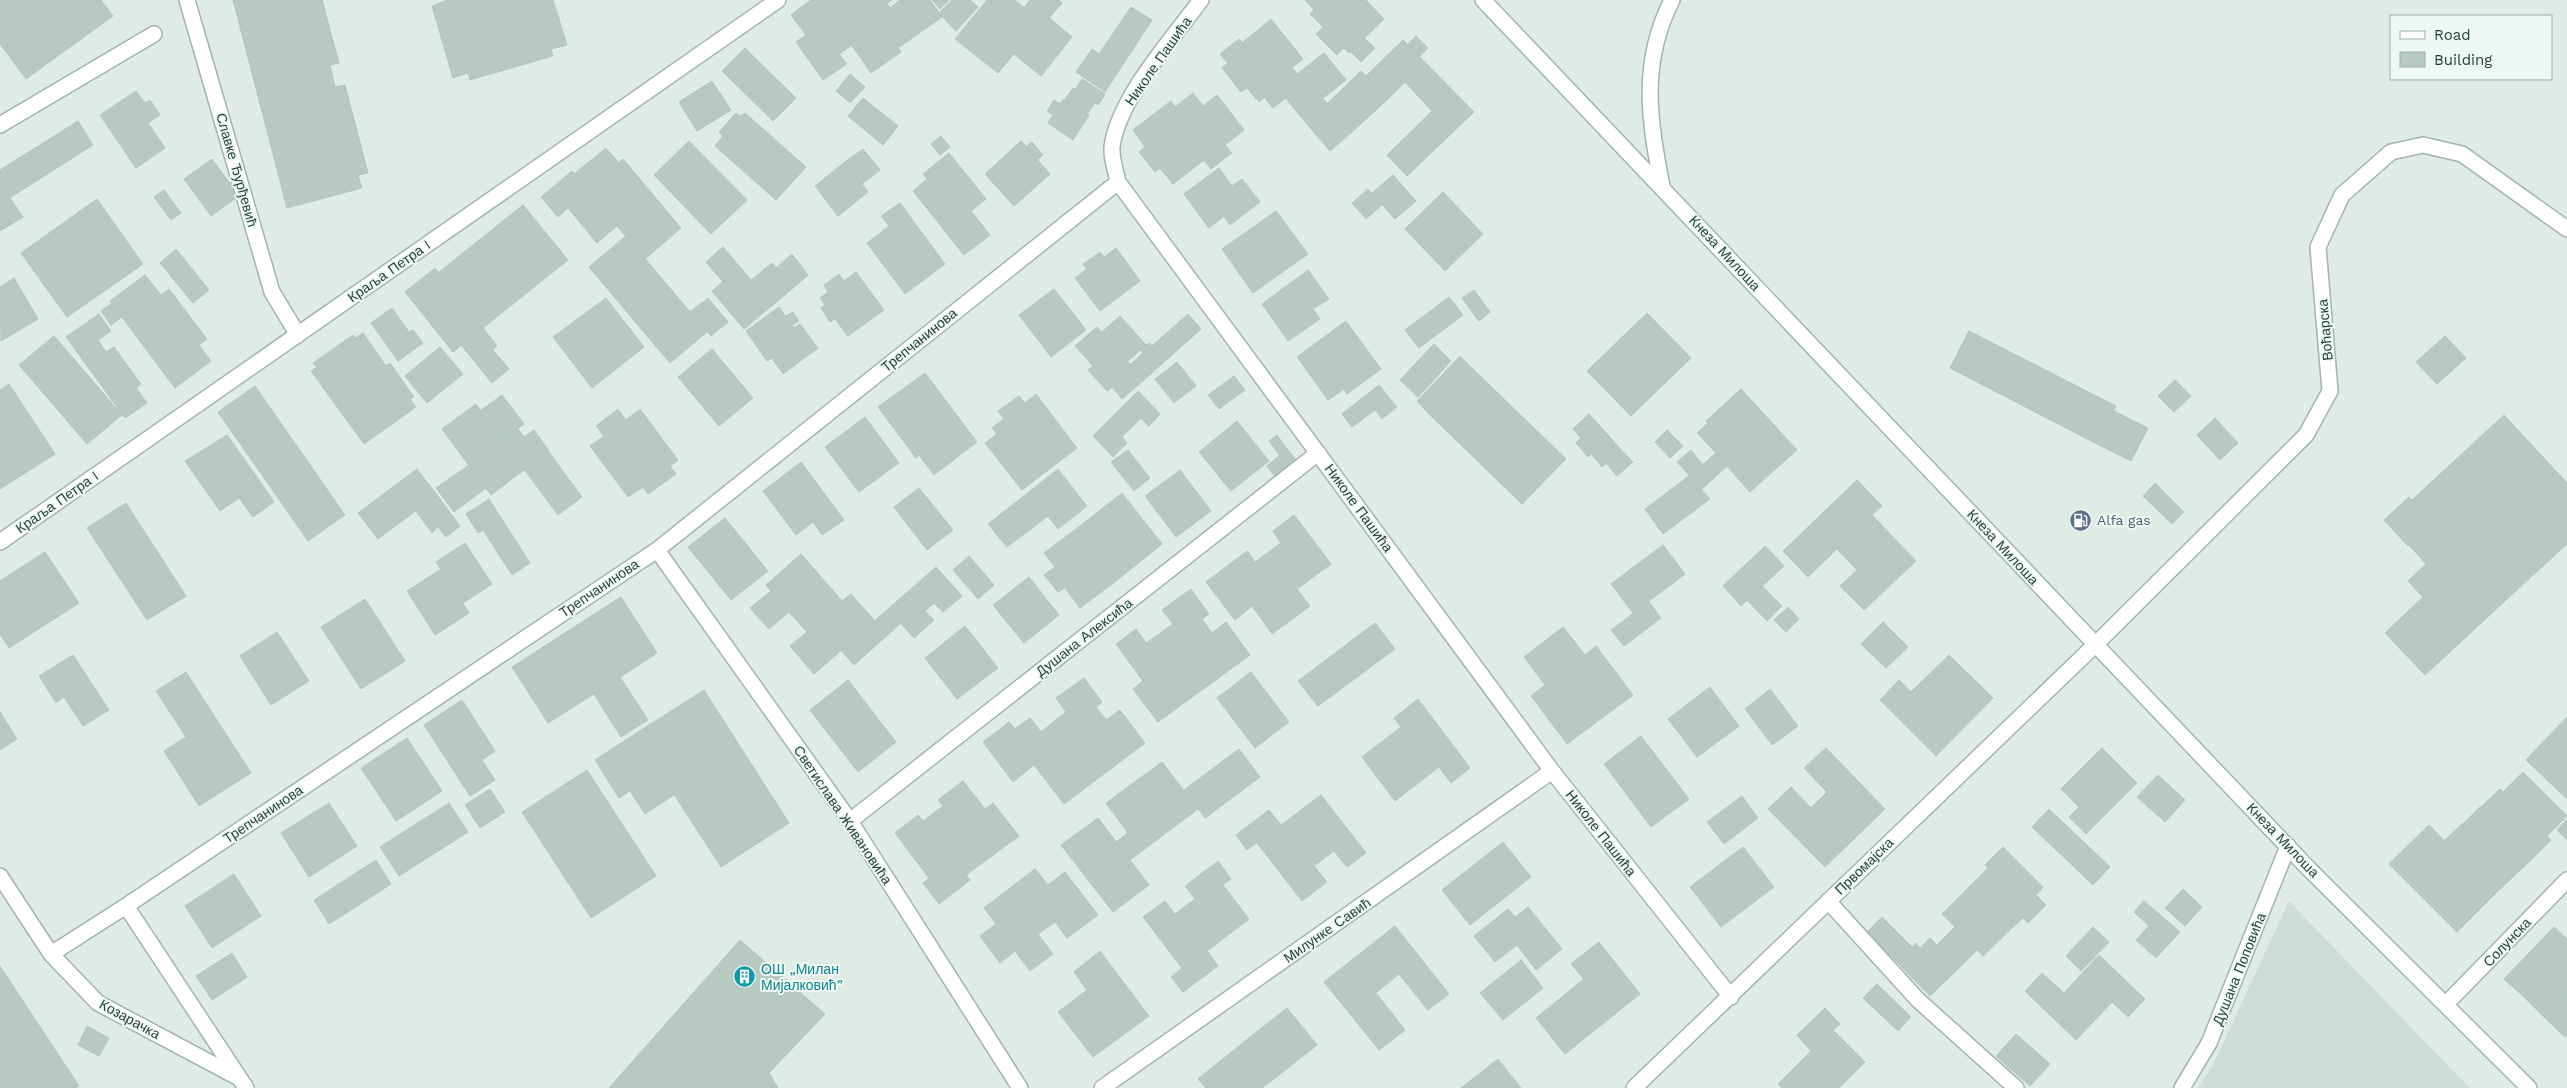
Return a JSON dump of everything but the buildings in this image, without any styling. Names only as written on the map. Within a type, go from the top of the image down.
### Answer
[{"type":"street","name":"Славке Ђурђевић","points":[[187,0],[272,292],[298,334]]},
{"type":"street","name":"Краља Петра I","points":[[0,542],[778,0]]},
{"type":"street","name":"Николе Пашића","points":[[1201,0],[1136,89],[1116,126],[1112,150],[1118,182],[1552,771],[1731,998]]},
{"type":"street","name":"Кнеза Милоша","points":[[1483,0],[2288,846],[2529,1088]]},
{"type":"street","points":[[1662,186],[1651,122],[1650,75],[1657,36],[1672,0]]},
{"type":"street","points":[[0,125],[154,34]]},
{"type":"street","name":"Воћарска","points":[[2095,645],[2306,435],[2330,391],[2318,247],[2342,196],[2391,152],[2423,145],[2462,154],[2567,229]]},
{"type":"street","name":"Трепчанинова","points":[[51,954],[126,906],[656,550],[1118,182]]},
{"type":"street","name":"Душана Алексића","points":[[850,821],[1318,453]]},
{"type":"street","name":"Светислава Живановића","points":[[656,550],[850,821],[1020,1088]]},
{"type":"street","name":"Првомајска","points":[[1634,1088],[1731,998],[1828,901],[2095,645]]},
{"type":"street","name":"Милунке Савић","points":[[1102,1088],[1552,771]]},
{"type":"street","name":"Душана Поповића","points":[[2182,1088],[2209,1043],[2288,846]]},
{"type":"street","name":"Козарачка","points":[[0,876],[51,954],[98,1003],[242,1083]]},
{"type":"street","name":"Солунска","points":[[2446,1004],[2567,880]]},
{"type":"street","points":[[1828,901],[1918,1000],[2016,1088]]},
{"type":"street","points":[[126,906],[242,1083]]},
{"type":"shaded area","points":[[2289,901],[2470,1088],[2198,1088],[2213,1065]]},
{"type":"place","name":"Alfa gas","points":[[2081,520]]},
{"type":"place","name":"ОШ „Милан Мијалковић”","points":[[745,977]]}]
